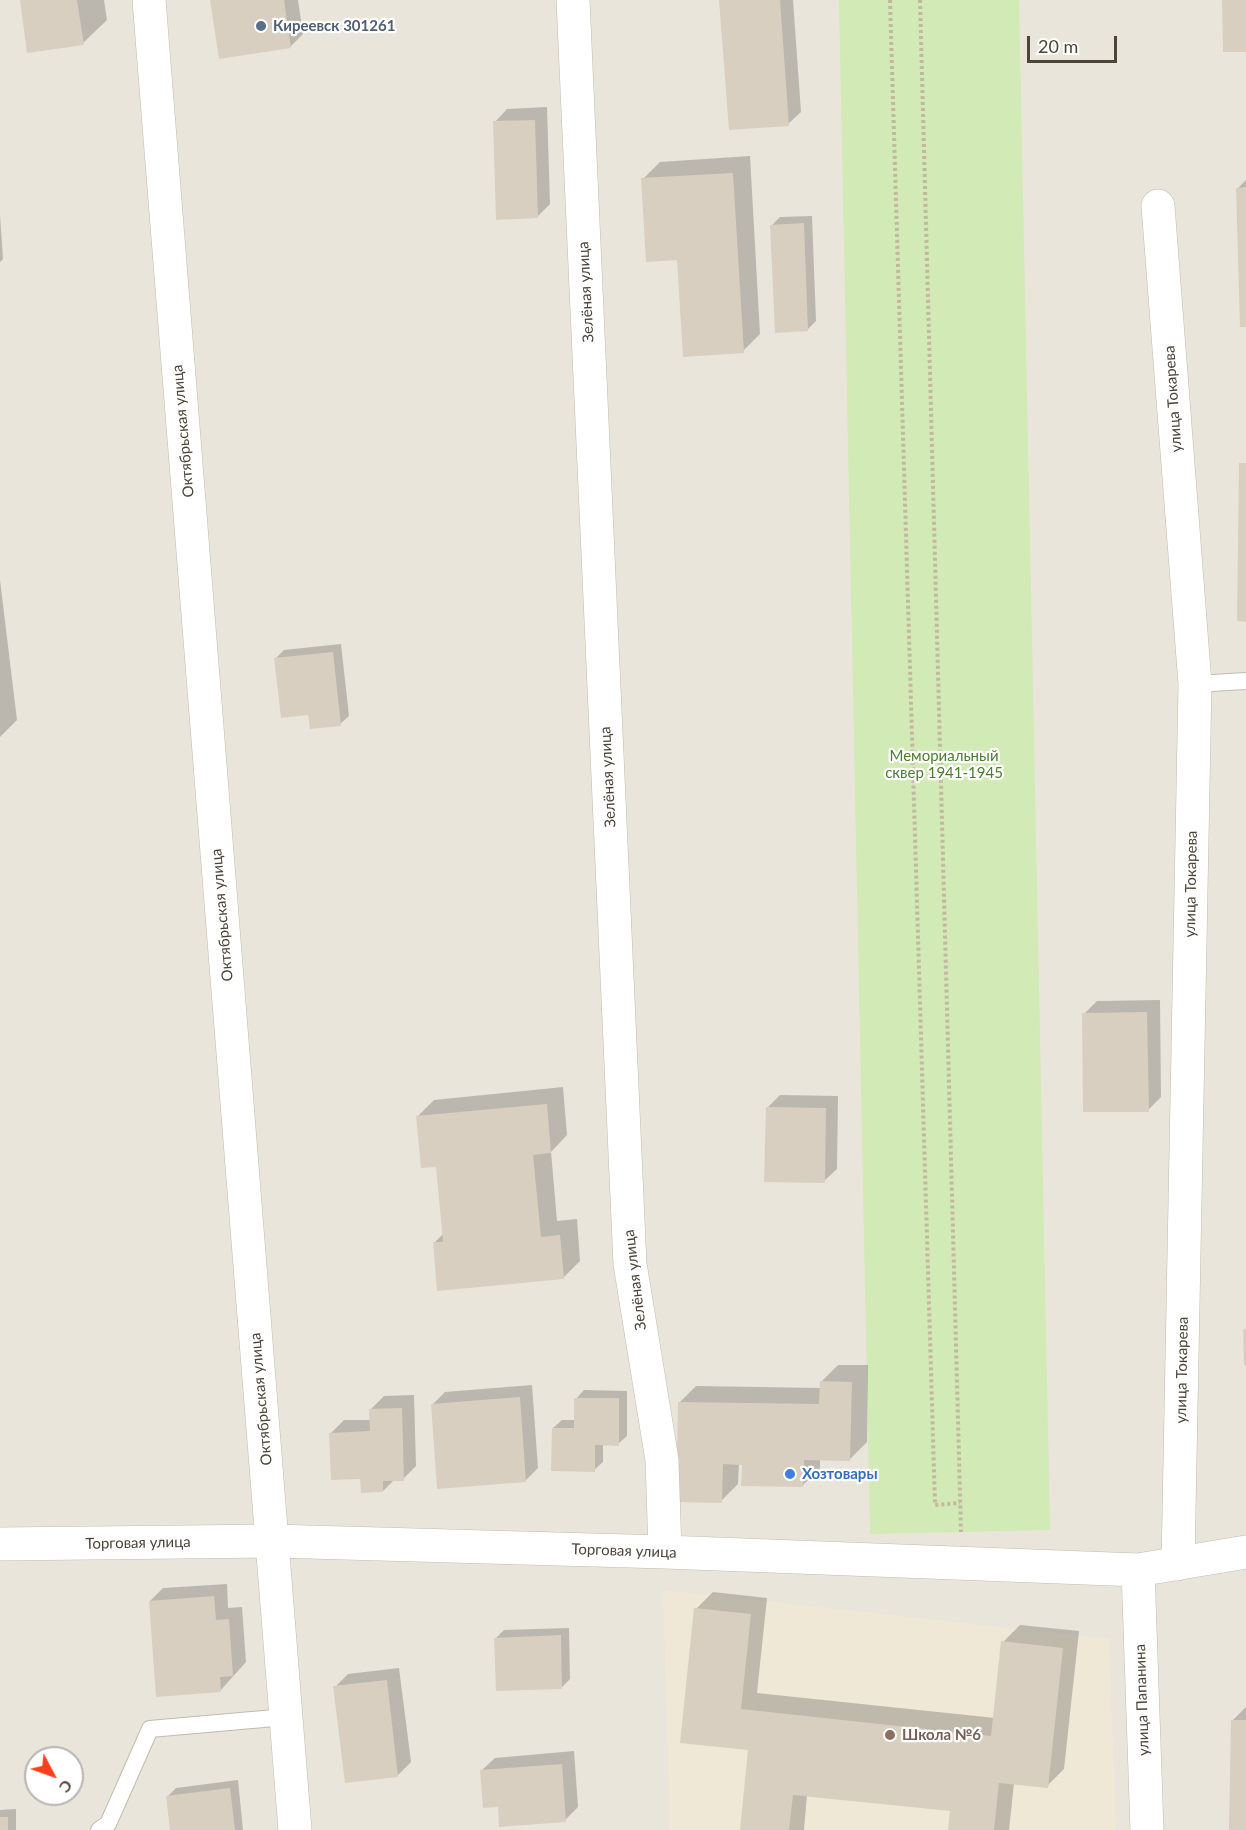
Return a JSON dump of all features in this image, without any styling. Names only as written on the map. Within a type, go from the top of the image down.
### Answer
[{"type":"street","name":"Октябрьская улица","points":[[149,0],[295,1830]]},
{"type":"street","name":"Зелёная улица","points":[[573,0],[630,1264],[662,1460],[665,1552]]},
{"type":"street","name":"улица Токарева","points":[[1158,206],[1195,684],[1178,1564]]},
{"type":"street","name":"Торговая улица","points":[[0,1544],[273,1541],[665,1552],[1138,1570],[1246,1552]]},
{"type":"street","name":"улица Папанина","points":[[1138,1570],[1147,1830]]},
{"type":"lane","points":[[1195,684],[1246,681]]},
{"type":"lane","points":[[99,1830],[108,1824],[150,1729],[286,1717]]},
{"type":"path","points":[[890,0],[935,1505],[960,1503],[920,0]]},
{"type":"shaded area","points":[[0,0],[1246,0],[1246,1830],[0,1830]]},
{"type":"shaded area","name":"Школа №6","points":[[663,1590],[1109,1639],[1116,1830],[670,1830]]},
{"type":"green space","name":"Мемориальный сквер 1941-1945","points":[[839,0],[1019,0],[1050,1530],[870,1534]]},
{"type":"building","points":[[20,0],[77,0],[84,45],[27,53]]},
{"type":"building","points":[[210,0],[284,0],[291,48],[219,59]]},
{"type":"building","points":[[719,0],[780,0],[789,126],[729,130]]},
{"type":"building","points":[[1222,0],[1246,0],[1246,52],[1223,52]]},
{"type":"building","points":[[535,120],[538,218],[496,220],[493,121]]},
{"type":"building","points":[[733,173],[744,353],[683,357],[677,260],[646,262],[641,178]]},
{"type":"building","points":[[1246,187],[1246,327],[1240,327],[1236,188]]},
{"type":"building","points":[[804,223],[808,331],[775,333],[770,225]]},
{"type":"building","points":[[1239,463],[1246,463],[1246,622],[1237,621]]},
{"type":"building","points":[[333,652],[341,726],[310,729],[308,715],[281,718],[274,658]]},
{"type":"building","points":[[1147,1012],[1149,1112],[1083,1112],[1082,1013]]},
{"type":"building","points":[[547,1104],[551,1153],[533,1155],[541,1237],[560,1235],[564,1279],[437,1291],[433,1242],[443,1242],[436,1167],[421,1168],[416,1116]]},
{"type":"building","points":[[766,1107],[826,1108],[825,1183],[764,1182]]},
{"type":"building","points":[[1243,1329],[1246,1329],[1246,1365],[1244,1365]]},
{"type":"building","points":[[820,1381],[852,1382],[850,1461],[804,1460],[803,1487],[741,1486],[742,1465],[723,1464],[722,1503],[676,1502],[678,1402],[819,1404]]},
{"type":"building","points":[[520,1397],[526,1482],[437,1489],[431,1404]]},
{"type":"building","points":[[574,1398],[619,1398],[619,1446],[595,1445],[595,1472],[551,1471],[552,1428],[574,1428]]},
{"type":"building","points":[[402,1408],[404,1481],[383,1481],[383,1492],[361,1493],[360,1479],[331,1480],[329,1433],[370,1431],[369,1409]]},
{"type":"building","points":[[214,1596],[216,1620],[229,1619],[233,1676],[220,1677],[221,1692],[156,1697],[149,1601]]},
{"type":"building","points":[[694,1608],[751,1614],[741,1709],[991,1736],[1001,1641],[1063,1648],[1048,1788],[999,1783],[994,1830],[948,1830],[950,1811],[793,1795],[789,1830],[740,1830],[748,1750],[680,1743]]},
{"type":"building","points":[[561,1635],[562,1689],[496,1691],[494,1638]]},
{"type":"building","points":[[387,1680],[398,1777],[345,1783],[333,1686]]},
{"type":"building","points":[[1231,1720],[1246,1720],[1246,1830],[1229,1830]]},
{"type":"building","points":[[562,1764],[566,1822],[499,1827],[498,1807],[483,1808],[480,1770]]},
{"type":"building","points":[[230,1788],[235,1830],[170,1830],[166,1796]]},
{"type":"building","points":[[0,1817],[8,1817],[8,1830],[0,1830]]},
{"type":"place","name":"Киреевск 301261","points":[[261,26]]},
{"type":"place","name":"Хозтовары","points":[[790,1474]]},
{"type":"place","name":"Школа №6","points":[[890,1735]]}]
